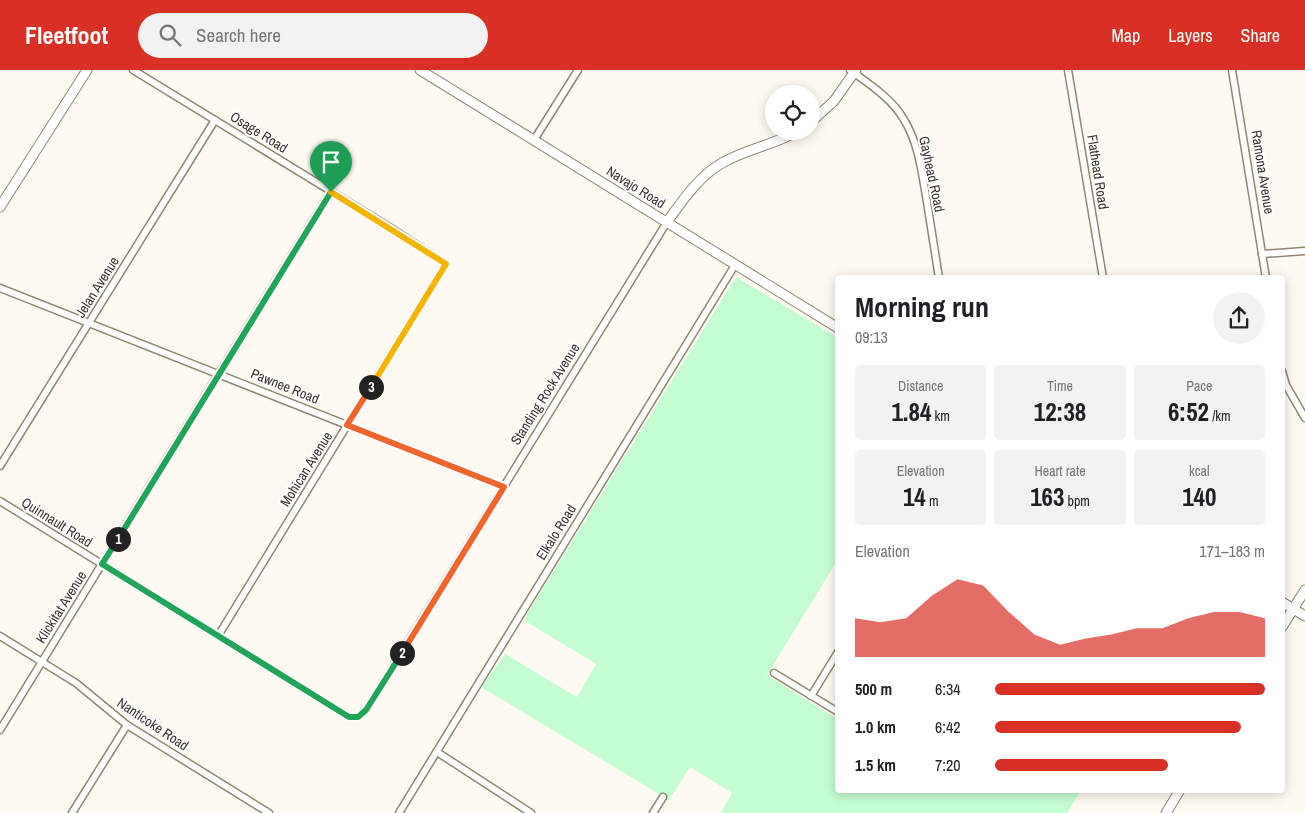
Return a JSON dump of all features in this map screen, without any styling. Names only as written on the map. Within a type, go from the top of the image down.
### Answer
[{"type":"main road","points":[[0,207],[87,70]]},
{"type":"main road","name":"Navajo Road","points":[[420,70],[835,326]]},
{"type":"main road","points":[[820,114],[834,101],[853,71]]},
{"type":"main road","name":"Standing Rock Avenue","points":[[667,222],[693,187],[722,162],[781,140]]},
{"type":"main road","points":[[0,188],[10,190]]},
{"type":"main road","points":[[1285,622],[1305,590]]},
{"type":"main road","points":[[1285,604],[1305,616]]},
{"type":"main road","points":[[1166,813],[1178,793]]},
{"type":"street","name":"Osage Road","points":[[133,70],[446,264]]},
{"type":"street","points":[[534,140],[578,70]]},
{"type":"street","name":"Flathead Road","points":[[1068,70],[1102,275]]},
{"type":"street","name":"Ramona Avenue","points":[[1232,70],[1266,275]]},
{"type":"street","name":"Gayhead Road","points":[[853,71],[894,106],[910,132],[920,165],[938,275]]},
{"type":"street","name":"Jelan Avenue","points":[[0,466],[215,120]]},
{"type":"street","name":"Klickitat Avenue","points":[[0,730],[331,192]]},
{"type":"street","name":"Standing Rock Avenue","points":[[358,717],[366,710],[667,222]]},
{"type":"street","points":[[1262,254],[1305,251]]},
{"type":"street","name":"Mohican Avenue","points":[[218,636],[446,264]]},
{"type":"street","name":"Elkalo Road","points":[[399,813],[735,265]]},
{"type":"street","name":"Pawnee Road","points":[[0,288],[504,487]]},
{"type":"street","points":[[1285,382],[1305,418]]},
{"type":"street","name":"Quinnault Road","points":[[0,501],[349,717],[358,717]]},
{"type":"street","name":"Nanticoke Road","points":[[0,636],[82,687],[127,725],[269,813]]},
{"type":"street","points":[[811,696],[835,657]]},
{"type":"street","points":[[774,672],[835,710]]},
{"type":"street","points":[[72,813],[127,725]]},
{"type":"street","points":[[436,752],[531,813]]},
{"type":"street","points":[[653,813],[663,797]]},
{"type":"green space","points":[[736,277],[835,336],[835,564],[767,675],[835,718],[835,793],[1079,793],[1067,813],[721,813],[732,793],[690,767],[669,800],[481,687],[505,654],[577,697],[596,664],[525,621],[527,614]]},
{"type":"route","points":[[331,192],[446,264],[347,425],[504,487],[366,710],[362,715],[354,718],[349,717],[102,564],[331,192]]}]
